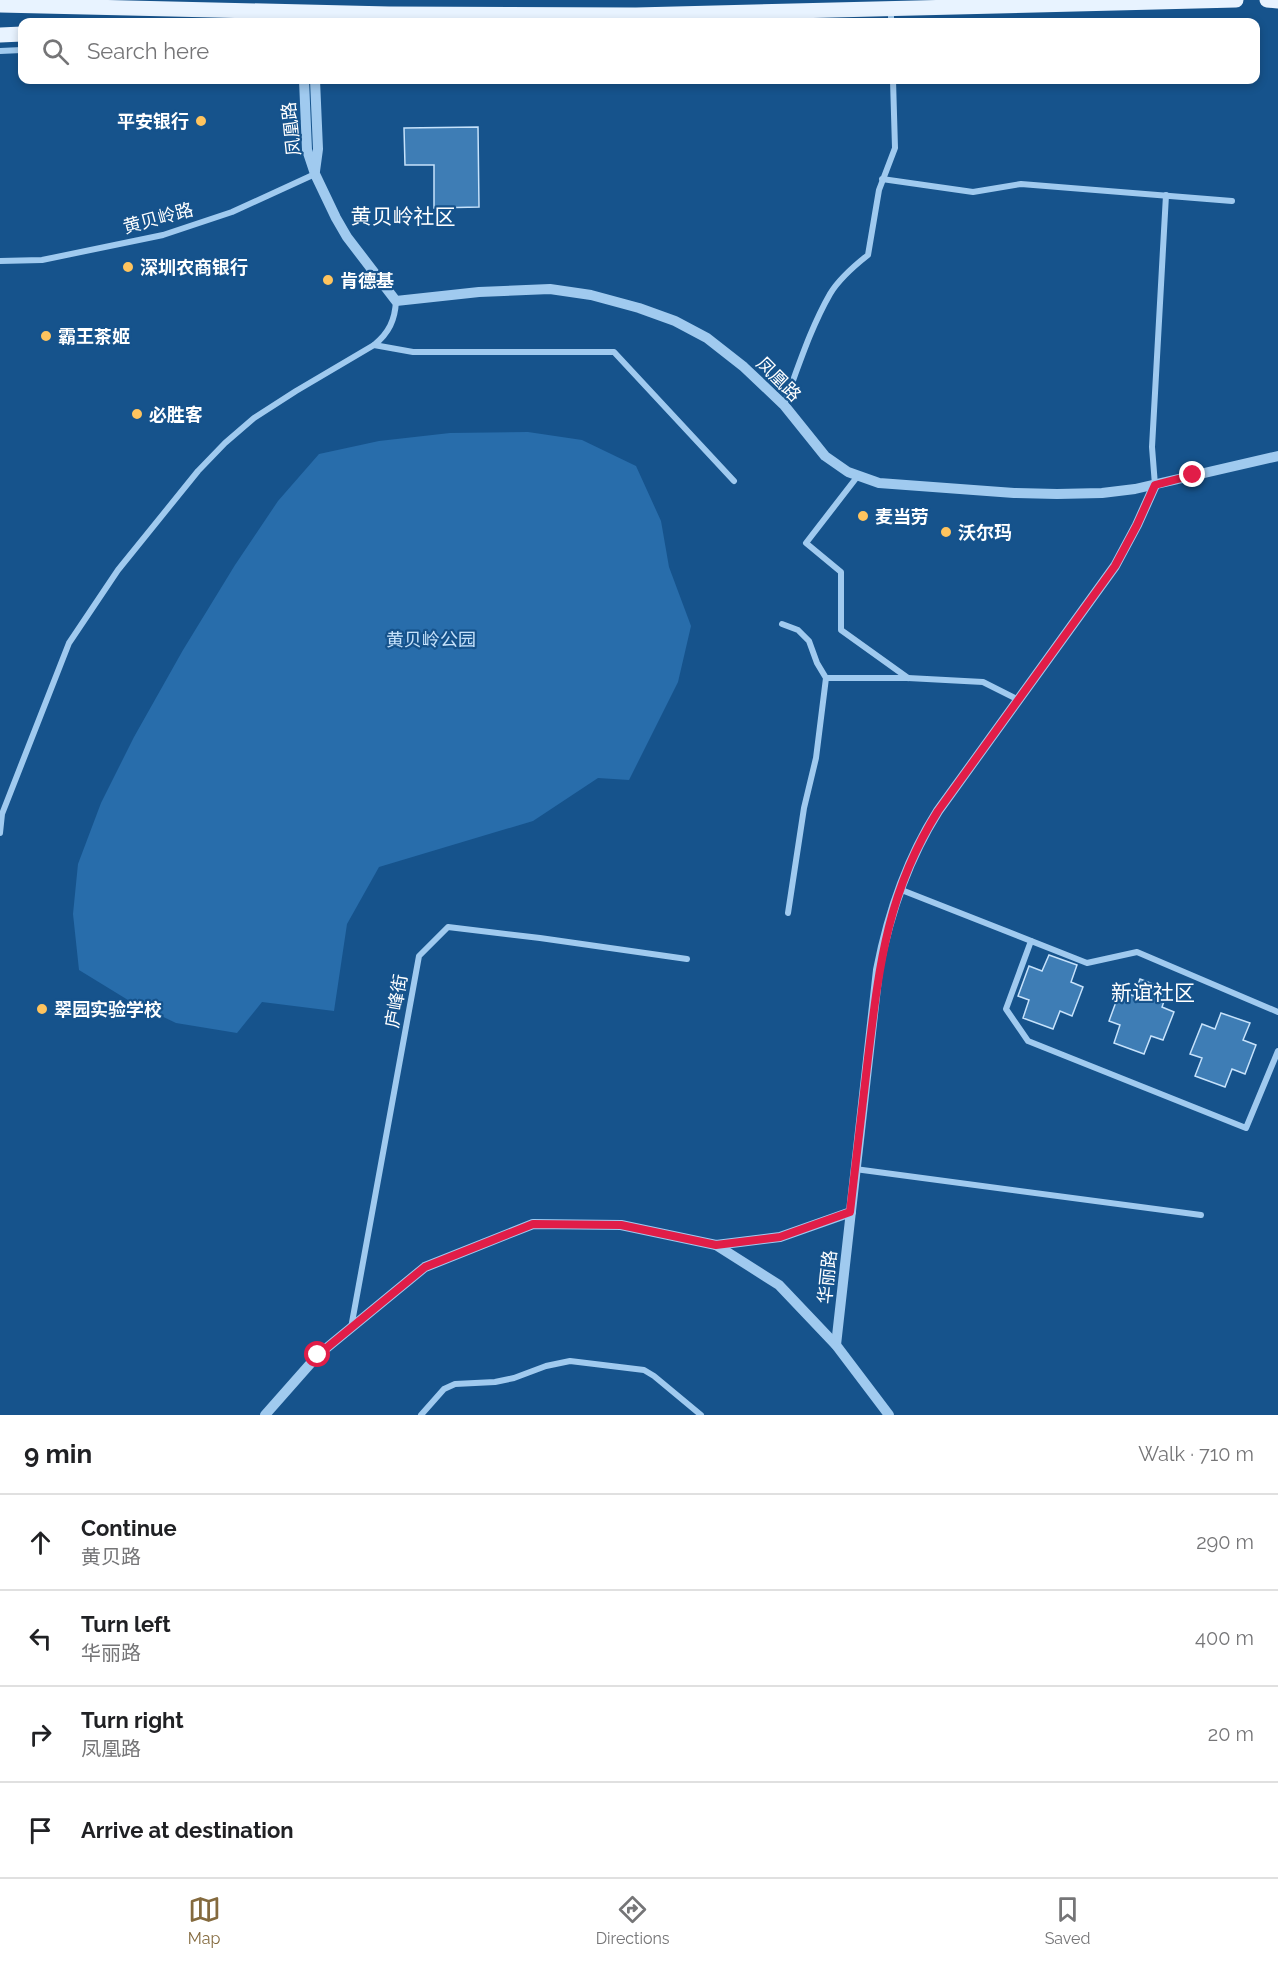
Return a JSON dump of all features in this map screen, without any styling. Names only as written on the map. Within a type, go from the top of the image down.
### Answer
[{"type":"main road","points":[[0,5],[389,14],[891,16],[1236,0]]},
{"type":"main road","points":[[1267,0],[1278,1]]},
{"type":"main road","points":[[358,18],[389,14]]},
{"type":"main road","points":[[0,34],[18,34]]},
{"type":"street","points":[[482,18],[498,15]]},
{"type":"street","points":[[0,51],[18,50]]},
{"type":"street","name":"凤凰路","points":[[304,84],[307,150],[315,174],[347,237],[396,301],[488,292],[550,290],[591,295],[675,321],[707,338],[744,367],[784,405],[825,456],[857,477],[892,485],[1057,494],[1122,491],[1278,456]]},
{"type":"street","name":"凤凰路","points":[[315,84],[318,149],[315,174]]},
{"type":"street","points":[[784,405],[814,328],[831,293],[852,268],[868,255],[882,179],[895,148],[892,84]]},
{"type":"street","name":"黄贝岭路","points":[[0,261],[42,260],[163,235],[232,212],[315,174]]},
{"type":"street","points":[[882,179],[973,192],[1021,184],[1232,201]]},
{"type":"street","points":[[1155,485],[1152,447],[1166,195]]},
{"type":"street","points":[[0,833],[2,814],[69,643],[118,570],[198,471],[225,443],[254,418],[287,396],[383,338],[395,315],[396,301]]},
{"type":"street","points":[[374,345],[413,352],[614,352],[734,481]]},
{"type":"street","points":[[857,477],[806,543],[841,572],[841,630],[908,678]]},
{"type":"street","name":"华丽路","points":[[836,1345],[878,970],[899,889],[916,848],[938,811],[1115,566],[1155,485]]},
{"type":"street","points":[[782,624],[798,630],[809,641],[826,678],[816,758],[804,808],[788,913]]},
{"type":"street","points":[[826,678],[908,678],[983,682],[1019,700]]},
{"type":"street","points":[[899,889],[1087,963],[1137,952],[1278,1012]]},
{"type":"street","name":"庐峰街","points":[[351,1328],[419,956],[448,927],[687,959]]},
{"type":"street","points":[[1031,941],[1006,1009],[1028,1041],[1246,1128],[1278,1051]]},
{"type":"street","points":[[855,1169],[1201,1215]]},
{"type":"street","points":[[265,1415],[318,1355],[425,1267],[533,1224],[621,1225],[716,1245],[780,1237],[850,1212]]},
{"type":"street","points":[[716,1245],[779,1285],[836,1345],[890,1415]]},
{"type":"street","points":[[421,1415],[444,1389],[455,1384],[495,1382],[570,1361],[644,1370],[701,1415]]},
{"type":"green space","name":"黄贝岭公园","points":[[528,432],[582,440],[636,466],[661,521],[669,567],[691,626],[678,682],[629,780],[598,778],[533,821],[379,867],[347,924],[334,1011],[262,1002],[237,1033],[176,1023],[128,1000],[79,970],[73,914],[78,864],[101,803],[134,737],[183,650],[235,565],[278,501],[319,454],[379,441],[450,433]]},
{"type":"building","points":[[478,127],[479,207],[434,208],[434,165],[405,165],[404,128]]},
{"type":"building","points":[[1049,955],[1077,965],[1071,982],[1083,987],[1072,1016],[1060,1011],[1053,1029],[1023,1018],[1029,1000],[1018,996],[1029,966],[1042,971]]},
{"type":"building","points":[[1140,979],[1168,990],[1162,1007],[1174,1012],[1163,1040],[1151,1036],[1144,1054],[1114,1043],[1120,1025],[1109,1021],[1120,991],[1134,996]]},
{"type":"building","points":[[1221,1013],[1250,1023],[1243,1040],[1256,1045],[1245,1074],[1232,1069],[1225,1087],[1195,1076],[1202,1058],[1190,1054],[1202,1024],[1215,1029]]},
{"type":"place","name":"平安银行","points":[[201,121]]},
{"type":"place","name":"深圳农商银行","points":[[128,267]]},
{"type":"place","name":"肯德基","points":[[328,280]]},
{"type":"place","name":"霸王茶姬","points":[[46,336]]},
{"type":"place","name":"必胜客","points":[[137,414]]},
{"type":"place","name":"麦当劳","points":[[863,516]]},
{"type":"place","name":"沃尔玛","points":[[946,532]]},
{"type":"place","name":"翠园实验学校","points":[[42,1009]]},
{"type":"district","name":"黄贝岭社区","points":[[403,216]]},
{"type":"district","name":"新谊社区","points":[[1153,992]]},
{"type":"route","points":[[318,1355],[425,1267],[533,1224],[621,1225],[716,1245],[780,1237],[850,1212],[878,970],[893,909],[916,848],[938,811],[1115,566],[1128,544],[1155,485],[1193,475]]}]
